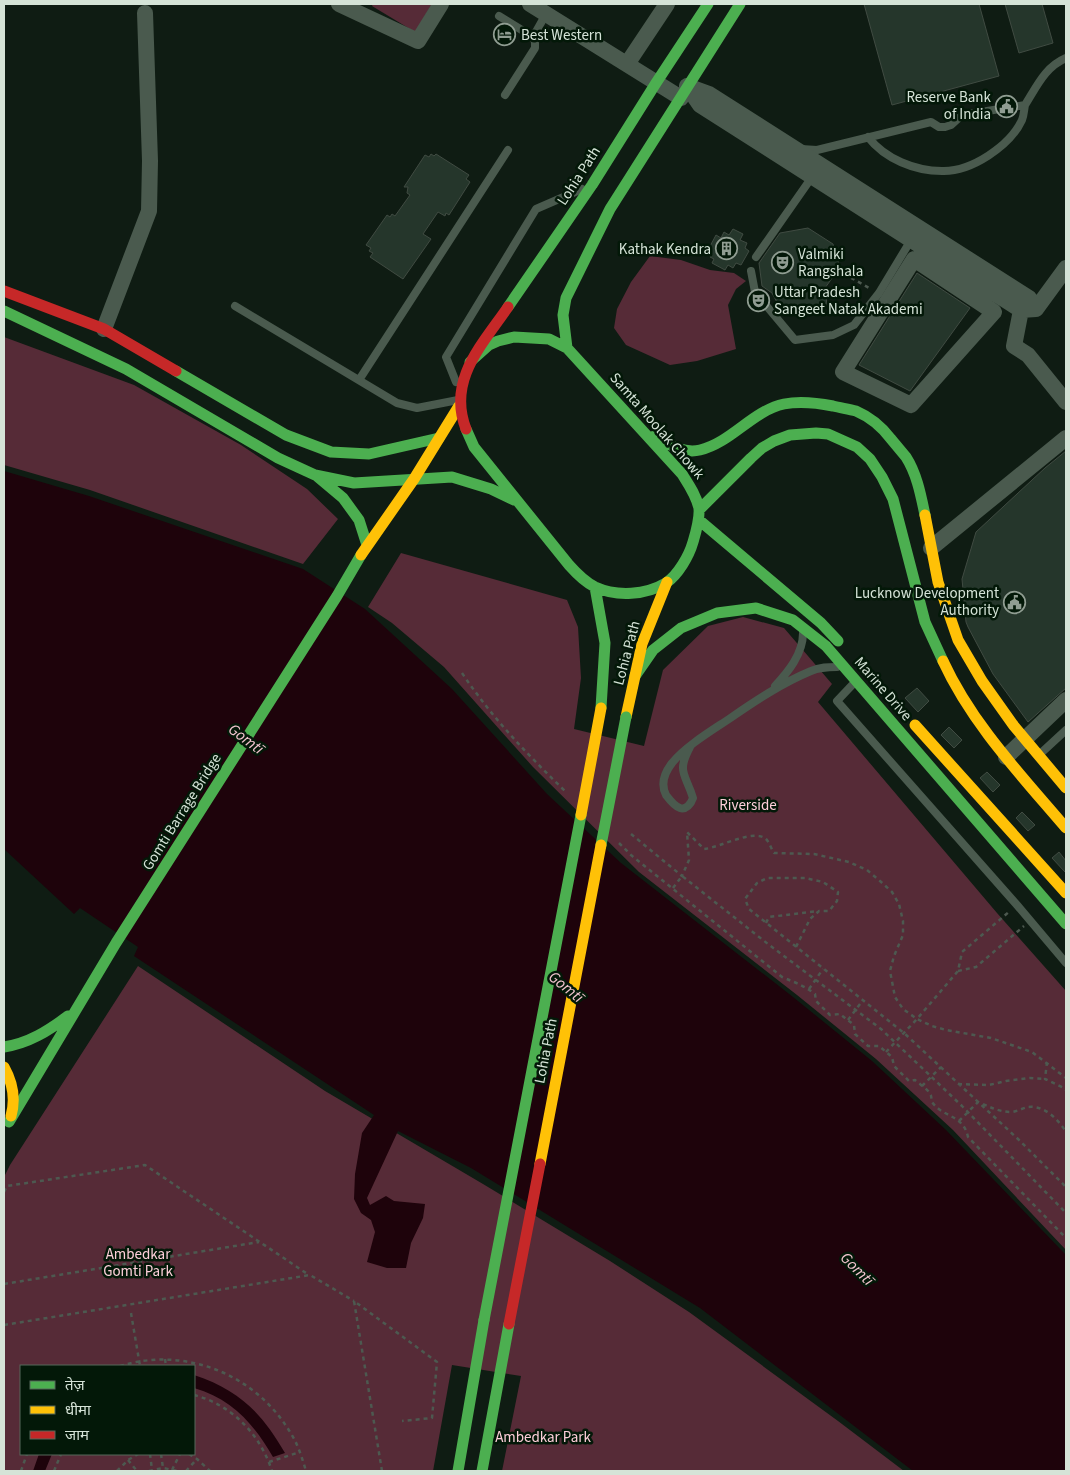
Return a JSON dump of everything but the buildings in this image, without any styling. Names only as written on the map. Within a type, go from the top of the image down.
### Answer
[{"type":"main road","name":"Lohia Path","points":[[470,362],[592,185],[708,4]]},
{"type":"main road","points":[[567,348],[563,315],[566,298],[610,210],[740,4]]},
{"type":"main road","points":[[4,291],[104,329],[286,435],[331,452],[369,454],[439,438]]},
{"type":"main road","points":[[4,311],[126,369],[278,458],[315,475],[354,483],[452,477],[491,489],[517,502]]},
{"type":"main road","name":"Samta Moolak Chowk","points":[[414,479],[439,438],[459,399],[465,373],[470,362],[489,345],[498,341],[514,337],[549,339],[567,348],[682,474],[694,492],[699,515]]},
{"type":"main road","points":[[459,399],[462,420],[474,447],[517,502],[581,578],[595,587],[610,592],[647,591],[667,582],[682,566],[691,550],[699,515],[762,448],[774,441],[804,433],[828,434],[857,447],[870,459],[882,476],[893,499],[925,622],[950,676],[985,732],[1066,828]]},
{"type":"main road","points":[[644,431],[676,448],[690,451],[700,450],[718,443],[762,413],[784,404],[820,403],[855,411],[869,418],[883,429],[906,458],[914,475],[920,493],[938,582],[958,640],[982,681],[1014,726],[1066,788]]},
{"type":"main road","points":[[315,475],[343,498],[359,520],[367,545]]},
{"type":"main road","name":"Gomti Barrage Bridge","points":[[6,1125],[116,943],[337,596],[367,545],[414,479]]},
{"type":"main road","name":"Marine Drive","points":[[699,515],[821,623],[848,652]]},
{"type":"main road","name":"Lohia Path","points":[[482,1471],[626,717],[642,644],[667,582]]},
{"type":"main road","name":"Lohia Path","points":[[458,1471],[484,1320],[601,708],[605,643],[595,587]]},
{"type":"main road","name":"Marine Drive","points":[[635,676],[653,650],[681,628],[717,612],[756,608],[793,620],[826,646],[844,666],[1066,924]]},
{"type":"main road","name":"Marine Drive","points":[[908,718],[1066,893]]},
{"type":"main road","points":[[4,1047],[18,1046],[46,1032],[74,1011]]},
{"type":"main road","points":[[4,1067],[11,1079],[14,1093],[14,1108],[6,1125]]},
{"type":"street","points":[[339,4],[357,7],[418,40],[441,4]]},
{"type":"street","points":[[530,4],[656,83],[684,92],[709,94],[792,156],[1028,298],[1028,310]]},
{"type":"street","points":[[627,64],[667,4]]},
{"type":"street","points":[[104,329],[149,211],[150,161],[145,13]]},
{"type":"street","points":[[680,46],[704,60]]},
{"type":"street","points":[[792,156],[812,177],[911,240],[1028,310]]},
{"type":"street","points":[[914,259],[994,312],[911,405],[843,372],[914,259]]},
{"type":"street","points":[[1066,268],[1028,310],[1014,346],[1028,355],[1066,402]]},
{"type":"street","points":[[931,548],[1066,438]]},
{"type":"street","points":[[1006,757],[1066,700]]},
{"type":"lane","points":[[533,37],[546,14]]},
{"type":"lane","points":[[499,16],[533,37],[535,42],[535,48],[505,95]]},
{"type":"lane","points":[[868,137],[874,146],[906,164],[943,172],[960,169],[983,159],[1000,148],[1013,135],[1023,118],[1025,105],[1040,81],[1053,64],[1066,58]]},
{"type":"lane","points":[[792,156],[931,122],[939,127],[945,127],[951,125],[962,115],[1025,105]]},
{"type":"lane","points":[[359,380],[508,150]]},
{"type":"lane","points":[[756,257],[812,177]]},
{"type":"lane","points":[[235,306],[397,403],[417,408],[459,399],[446,357],[536,209],[592,185]]},
{"type":"lane","points":[[750,271],[755,292],[795,340],[833,335],[854,325],[879,293],[911,240]]},
{"type":"lane","points":[[771,692],[796,660],[802,642],[802,627]]},
{"type":"lane","points":[[690,747],[684,759],[682,770],[693,798],[689,805],[681,808],[676,806],[667,797],[663,781],[673,762],[690,747],[706,734],[771,692],[813,670],[844,666]]},
{"type":"lane","points":[[856,681],[837,700],[1066,963]]},
{"type":"lane","points":[[1039,756],[1066,730]]},
{"type":"path","points":[[837,270],[879,293]]},
{"type":"path","points":[[462,673],[479,698],[519,746],[569,794]]},
{"type":"path","points":[[672,888],[682,876],[689,860],[687,832],[704,849],[713,848],[740,838],[755,836],[765,838],[774,853],[814,854],[849,862],[867,870],[892,892],[900,904],[903,935],[890,971],[895,998],[903,1009],[917,1019],[946,1030],[991,1038],[1032,1052],[1066,1078]]},
{"type":"path","points":[[631,834],[815,980],[881,1029],[968,1112],[1066,1213]]},
{"type":"path","points":[[617,841],[631,855],[782,977],[796,984],[803,985],[815,994],[816,1002],[830,1015],[840,1014],[848,1020],[854,1025],[855,1034],[868,1046],[879,1046],[892,1057],[894,1066],[909,1082],[915,1080],[930,1094],[931,1101],[945,1114],[953,1116],[966,1128],[968,1137],[1066,1238]]},
{"type":"path","points":[[766,923],[769,917],[830,910],[837,901],[838,892],[823,882],[805,878],[767,878],[757,883],[745,899],[749,909],[766,923],[823,969],[904,1033],[1018,1139],[1066,1188]]},
{"type":"path","points":[[886,1052],[958,971],[962,952],[1017,905]]},
{"type":"path","points":[[796,947],[810,919],[819,911]]},
{"type":"path","points":[[958,971],[976,966],[1031,921]]},
{"type":"path","points":[[809,990],[823,969]]},
{"type":"path","points":[[848,1020],[863,1000]]},
{"type":"path","points":[[1045,1079],[1047,1062]]},
{"type":"path","points":[[922,1086],[941,1067]]},
{"type":"path","points":[[958,1084],[989,1085],[1006,1080],[1030,1078],[1045,1079],[1066,1090]]},
{"type":"path","points":[[959,1122],[978,1102]]},
{"type":"path","points":[[978,1102],[997,1110],[1014,1112],[1030,1107],[1047,1111],[1061,1123],[1066,1132]]},
{"type":"path","points":[[4,1192],[6,1186],[145,1165],[259,1242],[354,1301],[438,1362],[432,1418],[402,1422]]},
{"type":"path","points":[[4,1284],[259,1242]]},
{"type":"path","points":[[4,1325],[310,1275]]},
{"type":"path","points":[[354,1301],[382,1471]]},
{"type":"path","points":[[131,1313],[140,1365]]},
{"type":"path","points":[[166,1360],[166,1365]]},
{"type":"path","points":[[125,1365],[166,1360],[191,1362],[212,1367],[249,1386],[265,1400],[291,1433],[306,1471]]},
{"type":"path","points":[[195,1395],[217,1404],[243,1422],[258,1441],[272,1471]]},
{"type":"path","points":[[269,1462],[300,1452]]},
{"type":"path","points":[[21,1471],[26,1455]]},
{"type":"path","points":[[54,1471],[61,1455]]},
{"type":"path","points":[[117,1471],[136,1455]]},
{"type":"path","points":[[150,1455],[151,1471],[162,1468],[178,1471]]},
{"type":"path","points":[[161,1455],[162,1468]]},
{"type":"path","points":[[172,1470],[180,1455]]},
{"type":"path","points":[[191,1455],[197,1458],[210,1471]]},
{"type":"path","points":[[186,1471],[197,1458]]},
{"type":"path","points":[[128,1460],[137,1471]]},
{"type":"path","points":[[119,1468],[123,1471]]},
{"type":"green space","points":[[373,4],[432,4],[415,32],[372,6]]},
{"type":"green space","points":[[650,256],[681,260],[710,270],[734,273],[746,281],[736,289],[728,305],[736,349],[697,361],[670,365],[626,345],[614,328],[617,309],[631,282]]},
{"type":"green space","points":[[4,337],[134,385],[241,445],[307,489],[338,519],[303,564],[90,490],[4,465]]},
{"type":"green space","name":"Riverside","points":[[401,553],[567,600],[578,627],[581,678],[574,729],[644,746],[663,670],[708,626],[743,617],[784,628],[832,684],[818,702],[997,913],[1066,991],[1066,1250],[953,1130],[876,1059],[639,872],[533,767],[444,667],[392,623],[368,607]]},
{"type":"green space","points":[[138,966],[325,1091],[610,1261],[689,1312],[904,1471],[502,1471],[521,1376],[452,1365],[433,1471],[4,1471],[4,1177]]},
{"type":"water","name":"Gomtī","points":[[4,471],[89,496],[303,569],[365,609],[452,689],[547,794],[621,863],[872,1061],[946,1130],[1066,1255],[1066,1471],[913,1471],[700,1308],[471,1168],[398,1131],[367,1198],[370,1205],[386,1196],[394,1201],[425,1204],[423,1218],[411,1243],[406,1268],[387,1268],[367,1262],[375,1232],[371,1220],[361,1213],[354,1199],[355,1174],[362,1133],[374,1115],[134,956],[138,947],[80,908],[74,914],[4,849]]},
{"type":"water","points":[[195,1375],[224,1388],[247,1404],[258,1414],[285,1453],[273,1457],[258,1434],[241,1414],[208,1393],[195,1388]]},
{"type":"water","points":[[39,1455],[52,1455],[45,1471],[33,1471]]},
{"type":"traffic: fast","points":[[508,307],[592,185],[708,4]]},
{"type":"traffic: fast","points":[[567,348],[563,315],[566,298],[610,209],[740,4]]},
{"type":"traffic: fast","points":[[4,311],[126,369],[278,458],[315,475],[354,483],[452,477],[491,489],[514,500]]},
{"type":"traffic: fast","points":[[466,429],[474,447],[569,565],[581,578],[591,585],[604,590],[622,593],[650,590],[666,583],[675,575],[686,559],[699,517],[699,508],[692,490],[682,474],[567,348],[549,339],[514,337],[489,345],[470,362]]},
{"type":"traffic: fast","points":[[176,371],[286,435],[331,452],[369,454],[439,438]]},
{"type":"traffic: fast","points":[[654,436],[676,448],[694,451],[711,446],[762,413],[784,404],[815,403],[856,411],[880,426],[906,457],[916,478],[925,515]]},
{"type":"traffic: fast","points":[[699,510],[751,458],[762,448],[774,441],[790,435],[816,433],[828,434],[857,447],[870,459],[893,499],[925,622],[943,661]]},
{"type":"traffic: fast","points":[[318,477],[343,498],[359,520],[367,545]]},
{"type":"traffic: fast","points":[[699,520],[821,623],[838,641]]},
{"type":"traffic: fast","points":[[9,1122],[116,943],[337,596],[361,555]]},
{"type":"traffic: fast","points":[[595,587],[605,643],[601,708]]},
{"type":"traffic: fast","points":[[635,676],[653,650],[681,628],[717,613],[756,608],[793,620],[826,646],[1066,924]]},
{"type":"traffic: fast","points":[[601,845],[626,717]]},
{"type":"traffic: fast","points":[[484,1320],[581,815]]},
{"type":"traffic: fast","points":[[4,1047],[22,1043],[38,1036],[68,1016]]},
{"type":"traffic: fast","points":[[458,1471],[484,1320]]},
{"type":"traffic: fast","points":[[482,1471],[509,1324]]},
{"type":"traffic: slow","points":[[361,555],[414,479],[459,406]]},
{"type":"traffic: slow","points":[[925,515],[938,582],[958,640],[982,681],[1014,726],[1066,788]]},
{"type":"traffic: slow","points":[[626,717],[642,644],[667,582]]},
{"type":"traffic: slow","points":[[943,661],[968,706],[983,728],[1066,828]]},
{"type":"traffic: slow","points":[[581,815],[601,708]]},
{"type":"traffic: slow","points":[[915,725],[1066,893]]},
{"type":"traffic: slow","points":[[540,1164],[601,845]]},
{"type":"traffic: slow","points":[[4,1067],[13,1091],[11,1116]]},
{"type":"traffic: jam","points":[[4,291],[104,329],[176,371]]},
{"type":"traffic: jam","points":[[466,429],[461,411],[464,379],[478,349],[508,307]]},
{"type":"traffic: jam","points":[[509,1324],[540,1164]]},
{"type":"place","name":"Best Western","points":[[505,35]]},
{"type":"place","name":"Reserve Bank of India","points":[[1007,106]]},
{"type":"place","name":"Kathak Kendra","points":[[727,249]]},
{"type":"place","name":"Valmiki Rangshala","points":[[782,263]]},
{"type":"place","name":"Uttar Pradesh Sangeet Natak Akademi","points":[[758,301]]},
{"type":"place","name":"Lucknow Development Authority","points":[[1015,602]]},
{"type":"park label","name":"Ambedkar Gomti Park","points":[[138,1262]]},
{"type":"park label","name":"Ambedkar Park","points":[[543,1437]]}]
